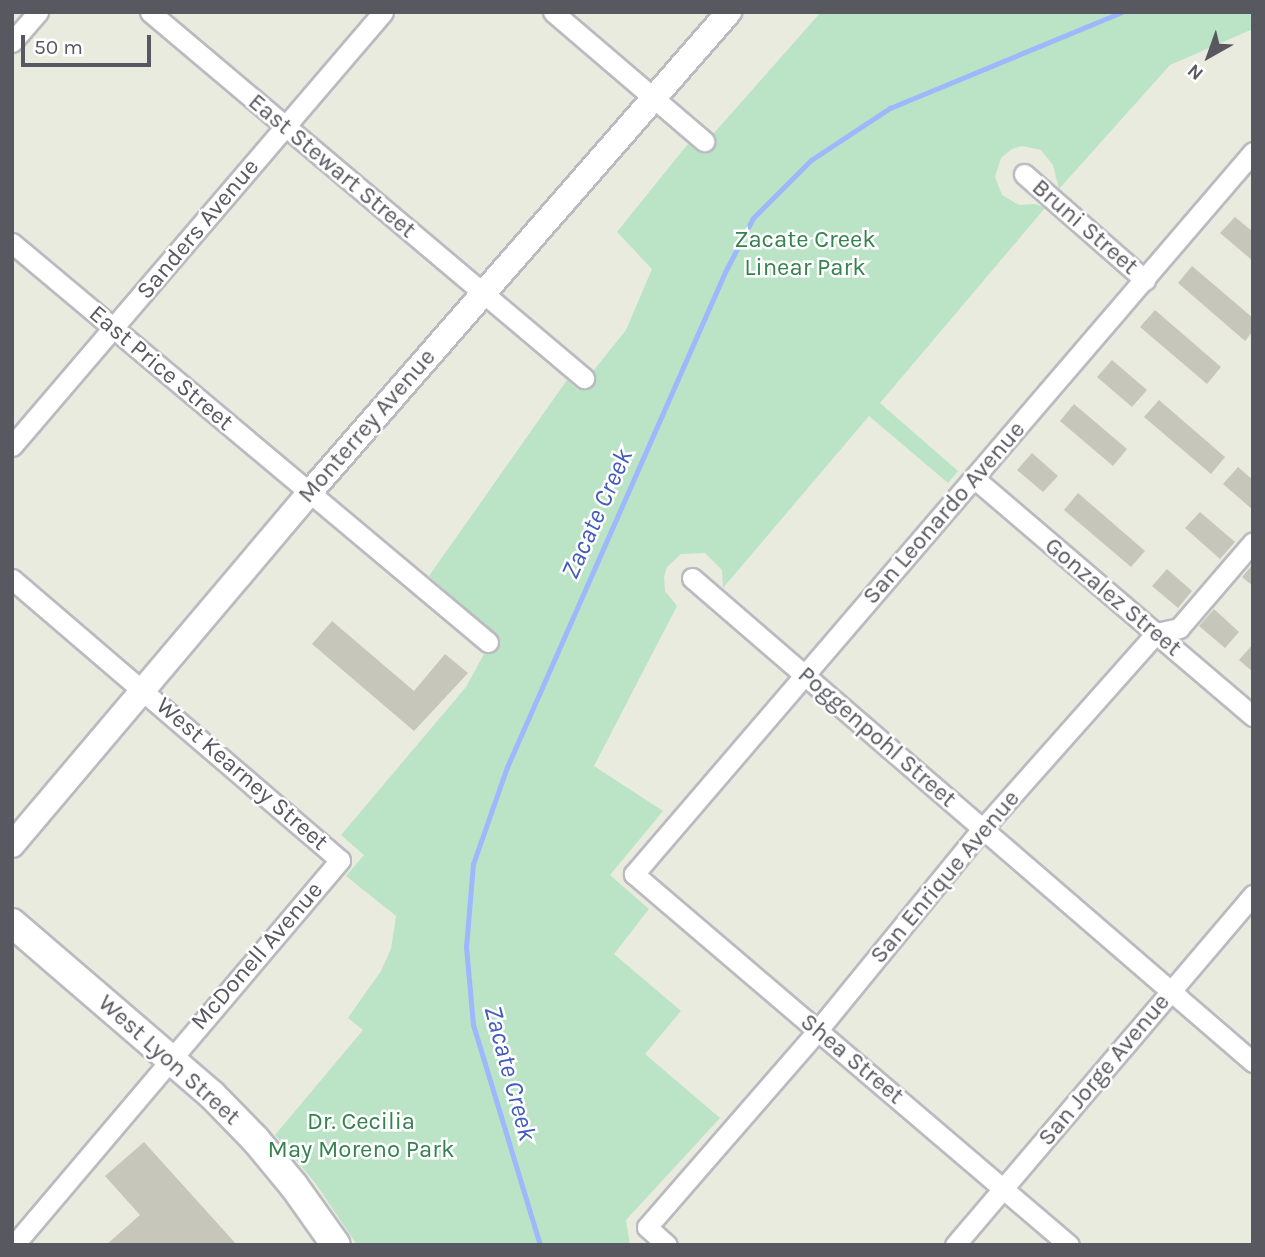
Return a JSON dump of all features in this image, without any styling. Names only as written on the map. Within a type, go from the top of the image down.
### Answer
[{"type":"main road","name":"West Lyon Street","points":[[12,923],[171,1056],[255,1139],[294,1186],[336,1245]]},
{"type":"street","points":[[12,42],[38,12]]},
{"type":"street","name":"East Stewart Street","points":[[149,12],[584,378]]},
{"type":"street","name":"Sanders Avenue","points":[[12,446],[383,12]]},
{"type":"street","points":[[553,12],[704,142]]},
{"type":"street","name":"Monterrey Avenue","points":[[12,845],[310,491],[729,12]]},
{"type":"street","name":"San Leonardo Avenue","points":[[634,874],[1253,152]]},
{"type":"street","name":"Bruni Street","points":[[1024,174],[1145,280]]},
{"type":"street","name":"East Price Street","points":[[12,243],[488,642]]},
{"type":"street","name":"Gonzalez Street","points":[[974,478],[1253,716]]},
{"type":"street","name":"San Enrique Avenue","points":[[667,1245],[647,1227],[818,1030],[983,828],[1156,633],[1179,628],[1253,542]]},
{"type":"street","name":"Poggenpohl Street","points":[[692,578],[1253,1062]]},
{"type":"street","name":"West Kearney Street","points":[[12,579],[144,689],[340,860]]},
{"type":"street","name":"McDonell Avenue","points":[[14,1245],[171,1056],[340,860]]},
{"type":"street","name":"Shea Street","points":[[634,874],[1069,1245]]},
{"type":"street","name":"San Jorge Avenue","points":[[955,1245],[1253,895]]},
{"type":"green space","name":"Zacate Creek Linear Park","points":[[821,12],[1253,12],[1253,29],[1170,65],[1059,189],[1053,165],[1041,150],[1022,146],[1012,149],[1001,158],[995,177],[1002,195],[1019,205],[1035,204],[1045,208],[880,403],[958,471],[948,483],[869,416],[723,588],[722,570],[705,553],[681,554],[667,567],[664,577],[665,591],[677,606],[594,766],[663,811],[610,875],[649,909],[614,954],[681,1011],[645,1054],[720,1118],[626,1220],[630,1245],[357,1245],[316,1184],[275,1135],[363,1030],[348,1018],[381,971],[391,949],[396,916],[346,876],[364,855],[341,835],[466,687],[495,634],[429,576],[567,380],[578,390],[626,330],[652,269],[617,232],[687,145],[714,133]]},
{"type":"building","points":[[1235,217],[1253,232],[1253,261],[1220,233]]},
{"type":"building","points":[[1192,266],[1253,318],[1253,331],[1245,341],[1178,283]]},
{"type":"building","points":[[1155,310],[1221,367],[1207,384],[1140,327]]},
{"type":"building","points":[[1112,360],[1147,390],[1132,407],[1097,377]]},
{"type":"building","points":[[1159,400],[1225,457],[1211,474],[1144,417]]},
{"type":"building","points":[[1074,404],[1127,449],[1113,466],[1060,421]]},
{"type":"building","points":[[1032,453],[1058,476],[1043,492],[1017,470]]},
{"type":"building","points":[[1238,467],[1253,480],[1253,510],[1223,484]]},
{"type":"building","points":[[1078,493],[1145,551],[1131,567],[1064,510]]},
{"type":"building","points":[[1200,512],[1235,542],[1220,559],[1185,528]]},
{"type":"building","points":[[1253,564],[1253,586],[1242,577]]},
{"type":"building","points":[[1167,569],[1192,591],[1178,608],[1152,586]]},
{"type":"building","points":[[1214,609],[1239,632],[1225,648],[1199,626]]},
{"type":"building","points":[[332,621],[414,691],[445,654],[468,673],[414,731],[312,644]]},
{"type":"building","points":[[1253,644],[1253,672],[1239,660]]},
{"type":"building","points":[[144,1142],[237,1245],[106,1245],[140,1215],[105,1176]]},
{"type":"waterway","name":"Zacate Creek","points":[[540,1245],[473,1025],[466,947],[473,864],[507,767],[725,272],[753,218],[811,160],[890,108],[1122,12]]},
{"type":"park label","name":"Dr. Cecilia May Moreno Park","points":[[361,1136]]}]
